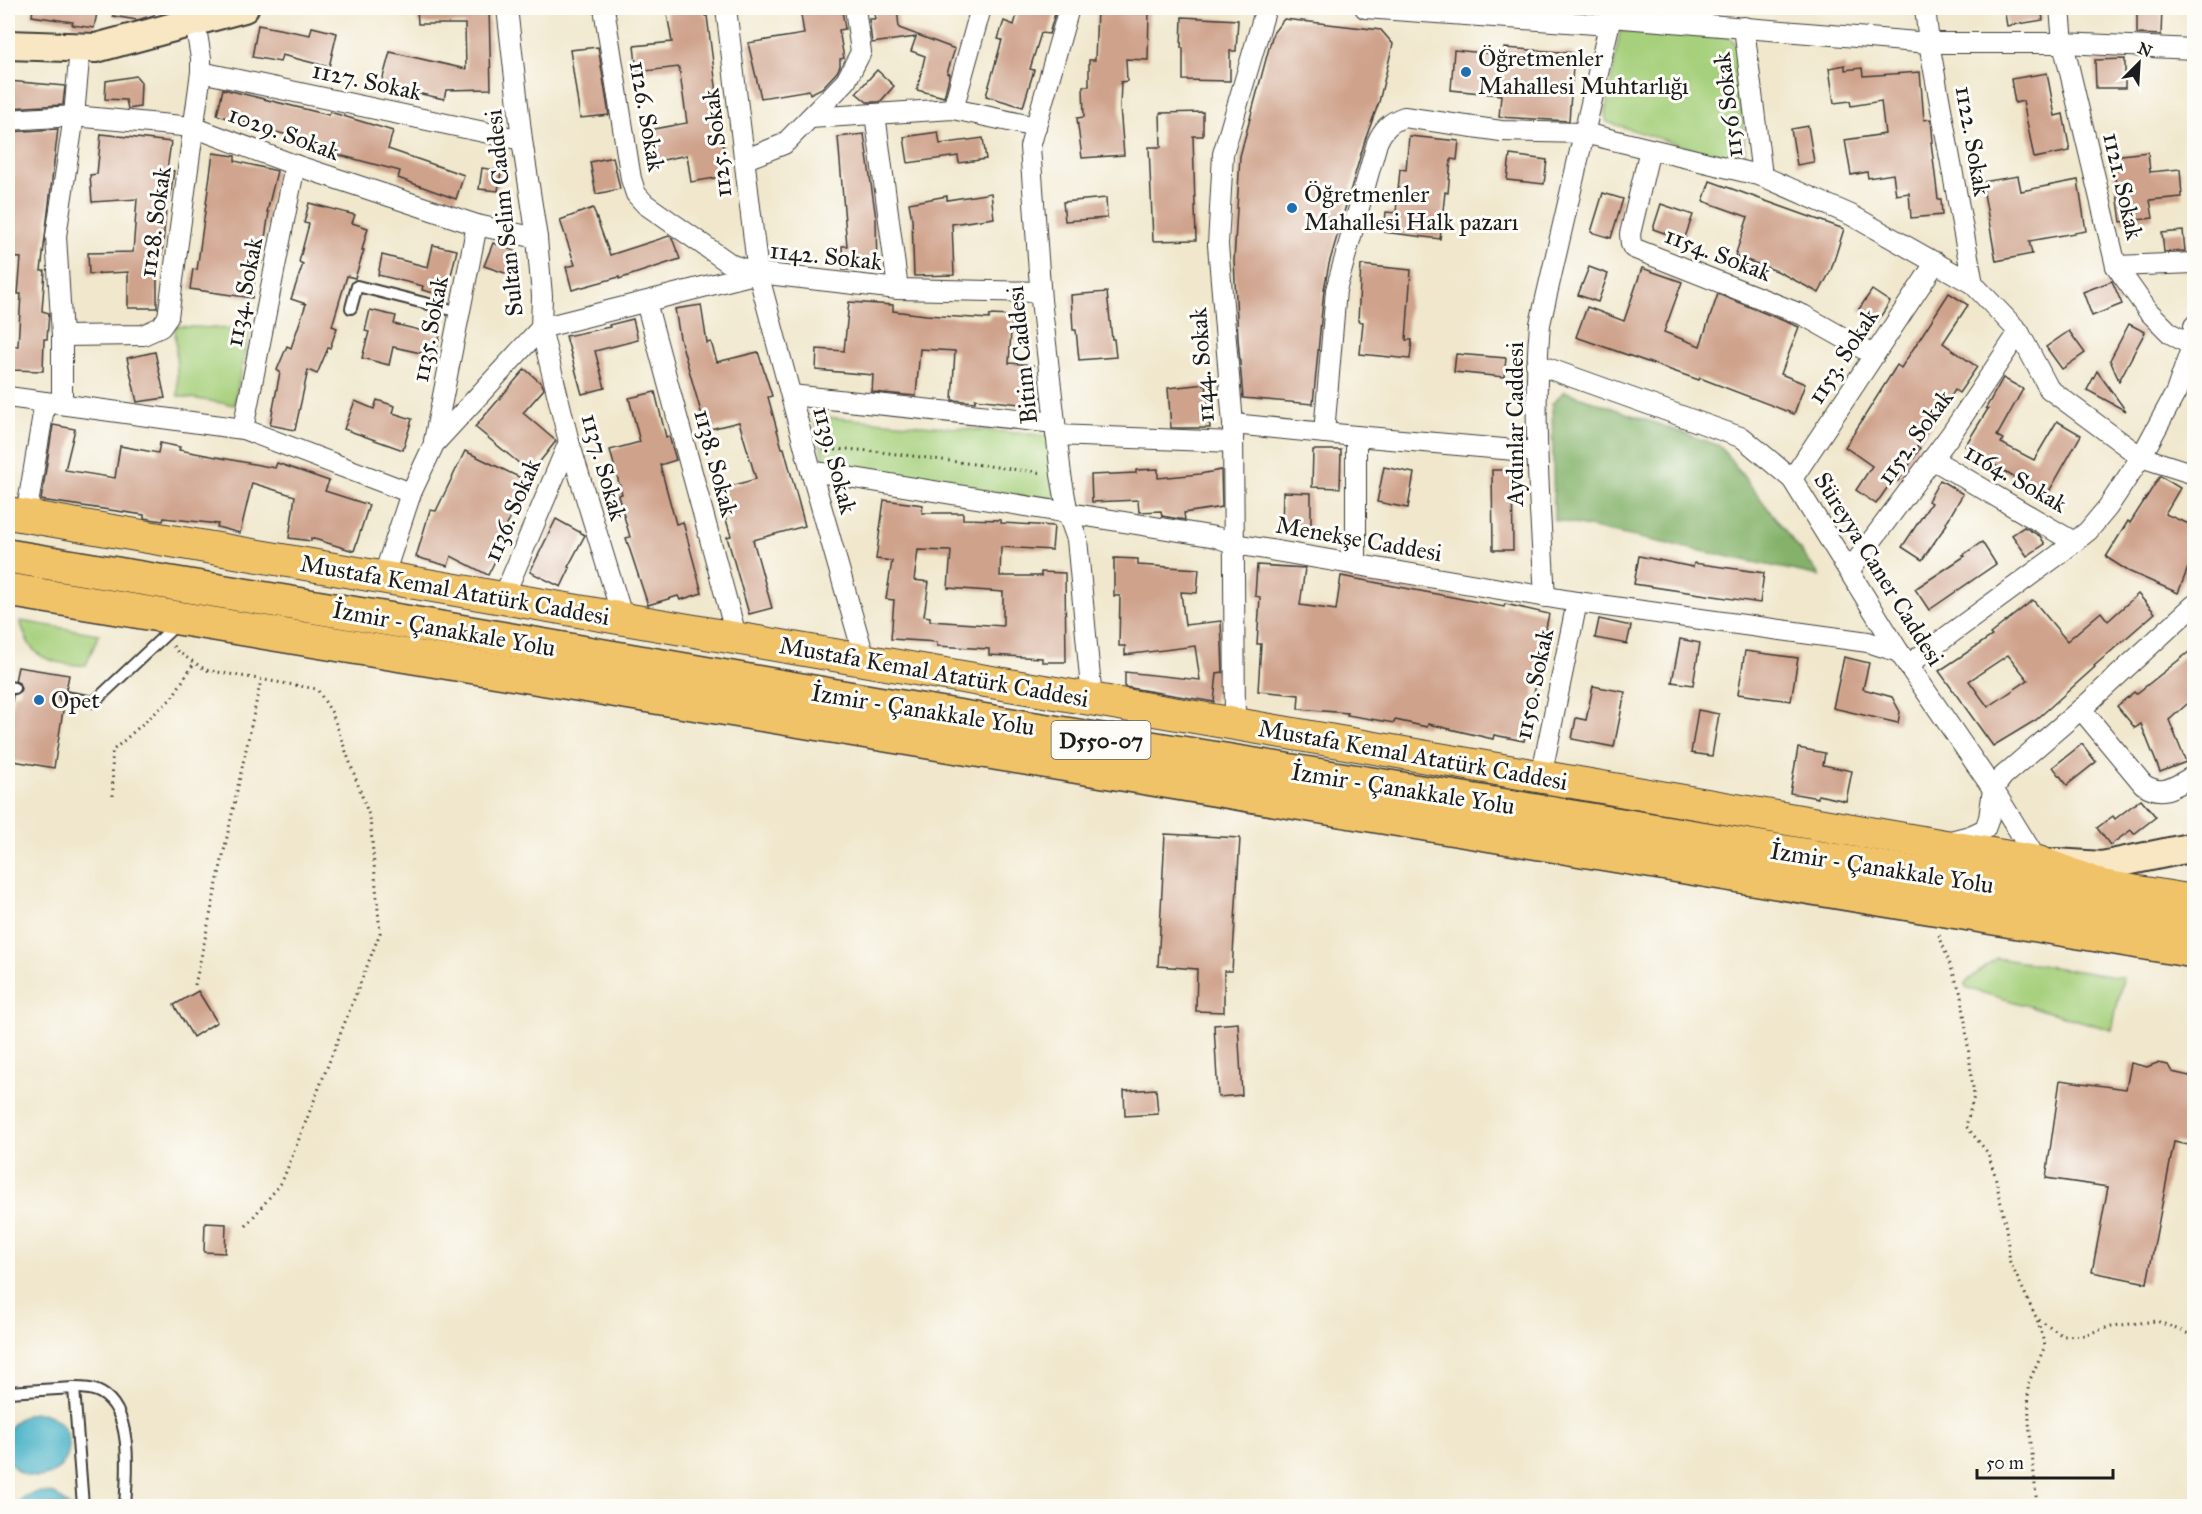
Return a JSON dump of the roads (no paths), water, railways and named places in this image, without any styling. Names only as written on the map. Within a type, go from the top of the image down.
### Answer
[{"type":"highway","name":"İzmir - Çanakkale Yolu","points":[[8,556],[888,705],[2096,904],[2140,910],[2187,901]]},
{"type":"highway","name":"İzmir - Çanakkale Yolu","points":[[8,590],[174,627],[2194,951]]},
{"type":"main road","points":[[8,45],[96,48],[244,8]]},
{"type":"main road","name":"Mustafa Kemal Atatürk Caddesi","points":[[17,515],[2038,862],[2102,886],[2187,901]]},
{"type":"main road","points":[[2038,862],[2102,866],[2194,847]]},
{"type":"main road","points":[[2038,862],[2096,904]]},
{"type":"street","name":"Sultan Selim Caddesi","points":[[383,578],[411,493],[434,444],[541,328],[542,296],[537,238],[522,140],[507,8]]},
{"type":"street","name":"1126. Sokak","points":[[603,8],[631,179],[636,194],[645,204],[732,265],[758,273]]},
{"type":"street","name":"1125. Sokak","points":[[726,8],[758,273]]},
{"type":"street","points":[[746,159],[784,144],[846,81],[861,52],[855,8]]},
{"type":"street","points":[[953,109],[981,8]]},
{"type":"street","name":"Bitim Caddesi","points":[[1069,8],[1030,147],[1040,292],[1055,429],[1068,514],[1077,539],[1092,699]]},
{"type":"street","name":"1144. Sokak","points":[[1235,724],[1233,433],[1218,244],[1223,154],[1266,8]]},
{"type":"street","points":[[1365,8],[1610,16],[1929,43],[2063,43],[2194,49]]},
{"type":"street","name":"1122. Sokak","points":[[1925,8],[1929,43],[1973,284]]},
{"type":"street","name":"1121. Sokak","points":[[2060,8],[2063,43],[2116,266],[2148,311],[2170,333],[2193,347]]},
{"type":"street","name":"Aydınlar Caddesi","points":[[1545,597],[1537,452],[1536,364],[1540,324],[1610,16]]},
{"type":"street","name":"1128. Sokak","points":[[62,336],[143,335],[160,327],[168,317],[201,72],[195,22]]},
{"type":"street","name":"1156 Sokak","points":[[1744,27],[1762,176]]},
{"type":"street","points":[[17,515],[54,403],[62,336],[56,236],[74,116],[80,48]]},
{"type":"street","name":"1127. Sokak","points":[[201,72],[522,140]]},
{"type":"street","points":[[810,118],[953,109],[1036,127]]},
{"type":"street","points":[[875,114],[898,289]]},
{"type":"street","name":"1029. Sokak","points":[[8,120],[74,116],[193,127],[295,165],[477,225],[537,238]]},
{"type":"street","points":[[1324,433],[1336,290],[1377,143],[1382,132],[1392,122],[1404,117],[1501,131],[1584,133],[1762,176],[1851,215],[1973,284],[2019,332],[2049,389],[2141,457],[2194,474]]},
{"type":"street","name":"1154. Sokak","points":[[1650,149],[1630,234],[1634,248],[1803,315],[1874,355]]},
{"type":"street","name":"1134. Sokak","points":[[243,429],[295,165]]},
{"type":"street","name":"1135. Sokak","points":[[434,444],[477,225]]},
{"type":"street","name":"1153. Sokak","points":[[1792,479],[1936,262]]},
{"type":"street","points":[[2116,266],[2194,263]]},
{"type":"street","name":"1142. Sokak","points":[[541,328],[758,273],[898,289],[1040,292]]},
{"type":"street","name":"1139. Sokak","points":[[758,273],[865,660]]},
{"type":"street","name":"1138. Sokak","points":[[646,302],[737,639]]},
{"type":"street","points":[[1903,659],[2088,531],[2108,507],[2141,457],[2176,392],[2193,347],[2194,326]]},
{"type":"street","name":"1137. Sokak","points":[[541,328],[569,442],[623,619]]},
{"type":"street","name":"1152. Sokak","points":[[1849,571],[1932,459],[2019,332]]},
{"type":"street","name":"Süreyya Caner Caddesi","points":[[1536,364],[1743,438],[1792,479],[1903,659],[1994,789],[2038,862]]},
{"type":"street","points":[[791,395],[1055,429],[1324,433],[1537,452]]},
{"type":"street","points":[[8,397],[243,429],[411,493]]},
{"type":"street","points":[[1356,436],[1356,565]]},
{"type":"street","name":"1136. Sokak","points":[[503,598],[569,442]]},
{"type":"street","name":"1164. Sokak","points":[[1932,459],[2074,542]]},
{"type":"street","name":"Menekşe Caddesi","points":[[809,461],[1068,514],[1216,537],[1235,544],[1356,565],[1577,602],[1868,642],[1903,659]]},
{"type":"street","name":"1150. Sokak","points":[[1541,777],[1577,602]]},
{"type":"street","points":[[1936,844],[1970,836],[1985,829],[1994,789],[2003,776],[2081,709],[2194,605]]},
{"type":"street","points":[[2081,709],[2143,784],[2150,789],[2166,790],[2194,776]]},
{"type":"lane","points":[[351,308],[357,286],[460,312]]},
{"type":"lane","points":[[65,697],[94,702],[174,627]]},
{"type":"lane","points":[[8,1392],[74,1388],[95,1390],[109,1398],[114,1405],[125,1437],[127,1454],[125,1506]]},
{"type":"lane","points":[[74,1388],[83,1506]]},
{"type":"water","points":[[37,1413],[55,1418],[60,1422],[64,1427],[69,1445],[64,1463],[60,1468],[55,1472],[37,1477],[19,1472],[14,1468],[10,1463],[5,1445],[10,1427],[14,1422],[19,1418]]},
{"type":"water","points":[[38,1492],[55,1494],[69,1506],[16,1506],[23,1498]]},
{"type":"place","name":"Öğretmenler Mahallesi Muhtarlığı","points":[[1466,72]]},
{"type":"place","name":"Öğretmenler Mahallesi Halk pazarı","points":[[1292,208]]},
{"type":"place","name":"Opet","points":[[39,700]]}]
